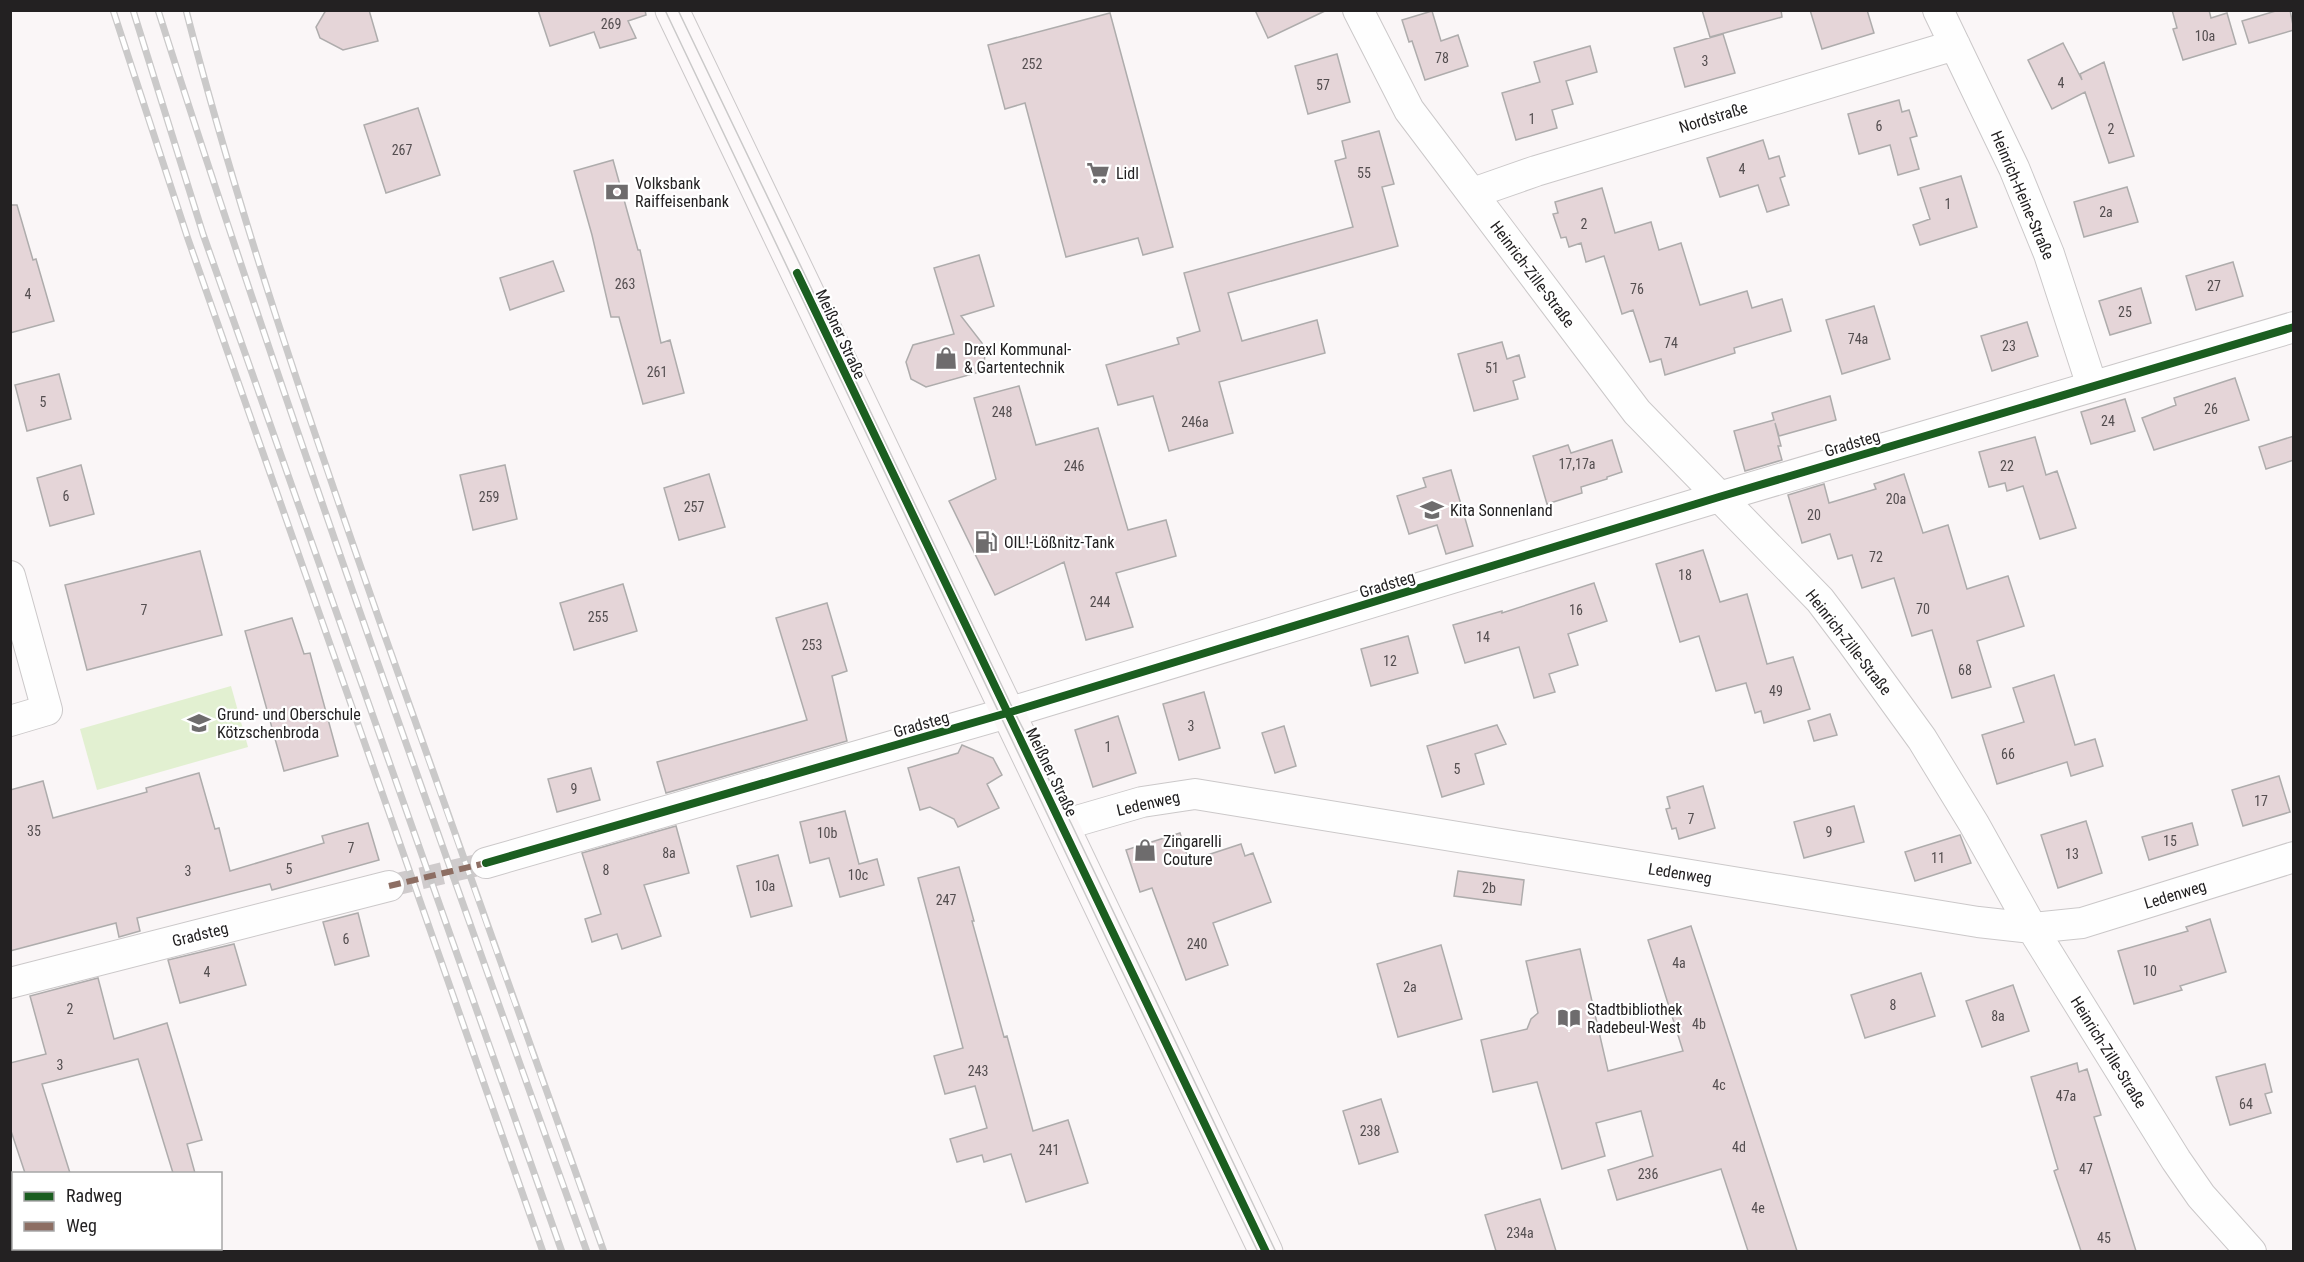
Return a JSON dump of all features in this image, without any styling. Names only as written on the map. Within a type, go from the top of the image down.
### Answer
[{"type":"main road","name":"Meißner Straße","points":[[672,10],[1266,1251]]},
{"type":"street","name":"Heinrich-Zille-Straße","points":[[1358,10],[1409,110],[1617,387],[1637,412],[1820,600],[1922,739],[1974,824],[2032,928],[2176,1160],[2201,1196],[2251,1251]]},
{"type":"street","name":"Heinrich-Heine-Straße","points":[[1938,10],[2014,168],[2046,245],[2092,386]]},
{"type":"street","name":"Nordstraße","points":[[1473,193],[1536,171],[1955,45]]},
{"type":"street","name":"Gradsteg","points":[[486,863],[1008,713],[1719,497],[2294,327]]},
{"type":"street","points":[[10,576],[47,711],[10,722]]},
{"type":"street","name":"Ledenweg","points":[[1063,825],[1142,802],[1195,794],[1978,922],[2032,928],[2082,923],[2294,857]]},
{"type":"street","name":"Gradsteg","points":[[10,983],[389,886]]},
{"type":"green space","points":[[231,686],[248,747],[97,790],[80,729]]},
{"type":"building","points":[[326,10],[369,10],[378,41],[343,50],[320,38],[316,27]]},
{"type":"building","points":[[538,10],[645,10],[646,15],[628,21],[636,38],[600,48],[594,32],[550,46]]},
{"type":"building","points":[[1255,10],[1327,10],[1268,38]]},
{"type":"building","points":[[1702,10],[1781,10],[1782,17],[1710,37]]},
{"type":"building","points":[[1810,10],[1867,10],[1874,33],[1822,49]]},
{"type":"building","points":[[2172,10],[2209,10],[2211,18],[2227,13],[2236,44],[2183,60],[2173,29],[2177,28]]},
{"type":"building","points":[[2279,10],[2290,10],[2294,30],[2249,43],[2242,21]]},
{"type":"building","points":[[1432,11],[1441,41],[1458,35],[1468,66],[1425,80],[1412,41],[1409,42],[1402,20]]},
{"type":"building","name":"Lidl","points":[[1110,13],[1173,247],[1143,255],[1138,238],[1066,257],[1025,103],[1005,109],[988,45]]},
{"type":"building","points":[[1723,34],[1735,73],[1685,87],[1674,48]]},
{"type":"building","points":[[2063,43],[2082,80],[2080,74],[2104,62],[2134,156],[2109,163],[2085,92],[2052,109],[2028,60]]},
{"type":"building","points":[[1590,46],[1597,72],[1566,81],[1573,104],[1552,110],[1557,128],[1516,140],[1502,93],[1540,82],[1534,62]]},
{"type":"building","points":[[1337,54],[1350,102],[1308,114],[1295,66]]},
{"type":"building","points":[[1899,100],[1902,112],[1909,110],[1917,136],[1910,138],[1919,169],[1898,175],[1890,145],[1859,154],[1848,114]]},
{"type":"building","points":[[418,108],[440,175],[386,193],[364,125]]},
{"type":"building","points":[[1379,131],[1394,184],[1382,187],[1398,246],[1228,293],[1242,341],[1317,320],[1325,353],[1219,382],[1233,433],[1169,451],[1153,396],[1118,405],[1106,365],[1179,344],[1177,338],[1200,331],[1184,273],[1353,227],[1335,161],[1346,158],[1342,141]]},
{"type":"building","points":[[1763,140],[1769,159],[1779,156],[1785,176],[1780,178],[1789,205],[1767,212],[1758,185],[1720,197],[1707,158]]},
{"type":"building","points":[[613,160],[638,250],[640,250],[661,343],[670,340],[684,393],[643,404],[619,317],[611,317],[574,171]]},
{"type":"building","points":[[1961,176],[1977,227],[1920,245],[1913,225],[1930,219],[1920,188]]},
{"type":"building","points":[[2127,187],[2138,222],[2084,237],[2074,202]]},
{"type":"building","points":[[1602,188],[1615,233],[1651,222],[1659,250],[1681,243],[1700,305],[1747,291],[1752,308],[1782,299],[1791,331],[1734,348],[1735,353],[1665,375],[1661,359],[1650,362],[1633,310],[1622,314],[1604,256],[1586,262],[1581,243],[1569,247],[1566,237],[1561,238],[1553,214],[1558,213],[1555,202]]},
{"type":"building","points":[[10,205],[17,205],[54,321],[10,333]]},
{"type":"building","points":[[979,255],[994,306],[961,316],[982,343],[985,355],[983,371],[926,387],[911,379],[906,362],[913,345],[954,334],[934,268]]},
{"type":"building","points":[[553,261],[564,291],[510,310],[500,278]]},
{"type":"building","points":[[2233,262],[2243,296],[2196,310],[2186,276]]},
{"type":"building","points":[[2141,288],[2151,323],[2110,335],[2099,301]]},
{"type":"building","points":[[1874,306],[1890,359],[1842,374],[1826,320]]},
{"type":"building","points":[[2027,322],[2038,356],[1992,371],[1981,336]]},
{"type":"building","points":[[1502,342],[1507,359],[1519,355],[1525,377],[1513,381],[1518,399],[1474,411],[1458,354]]},
{"type":"building","points":[[59,374],[71,419],[27,431],[15,385]]},
{"type":"building","points":[[2235,378],[2249,420],[2154,450],[2142,418],[2176,405],[2174,398]]},
{"type":"building","points":[[1019,386],[1036,445],[1098,428],[1128,530],[1166,520],[1176,556],[1116,573],[1133,627],[1086,640],[1064,562],[995,595],[949,501],[996,479],[974,398]]},
{"type":"building","points":[[1830,396],[1836,420],[1779,436],[1775,423],[1782,460],[1745,471],[1734,431],[1774,420],[1772,413]]},
{"type":"building","points":[[2125,399],[2135,431],[2091,444],[2081,412]]},
{"type":"building","points":[[2294,436],[2294,460],[2266,469],[2259,447]]},
{"type":"building","points":[[2035,437],[2046,475],[2057,471],[2076,528],[2040,539],[2023,486],[2007,491],[2005,483],[1989,487],[1979,452]]},
{"type":"building","points":[[1612,440],[1622,472],[1581,487],[1582,493],[1547,504],[1533,456],[1568,445],[1571,453]]},
{"type":"building","points":[[81,465],[94,514],[50,526],[37,478]]},
{"type":"building","points":[[505,465],[517,519],[473,530],[460,475]]},
{"type":"building","name":"Kita Sonnenland","points":[[1451,470],[1473,546],[1446,554],[1437,525],[1409,534],[1397,496],[1426,487],[1423,478]]},
{"type":"building","points":[[709,474],[725,527],[679,540],[664,488]]},
{"type":"building","points":[[1904,474],[1923,533],[1948,525],[1967,589],[2008,576],[2024,626],[1977,641],[1991,687],[1952,698],[1932,630],[1912,636],[1894,578],[1862,588],[1852,555],[1838,559],[1830,534],[1802,543],[1788,495],[1824,484],[1829,503],[1876,489],[1874,484]]},
{"type":"building","points":[[1703,550],[1720,602],[1747,594],[1767,664],[1793,657],[1810,709],[1764,723],[1761,711],[1755,713],[1746,683],[1716,691],[1699,636],[1680,642],[1656,564]]},
{"type":"building","points":[[200,551],[222,635],[87,670],[65,585]]},
{"type":"building","points":[[1594,583],[1607,621],[1568,634],[1578,665],[1549,674],[1555,692],[1534,698],[1519,647],[1465,663],[1453,625],[1502,611],[1502,613]]},
{"type":"building","points":[[623,584],[637,631],[574,650],[560,603]]},
{"type":"building","points":[[827,603],[847,671],[832,676],[847,741],[666,793],[657,762],[807,720],[776,618]]},
{"type":"building","points":[[292,618],[304,654],[310,653],[338,756],[284,771],[245,631]]},
{"type":"building","points":[[1408,636],[1418,673],[1371,686],[1361,649]]},
{"type":"building","points":[[2054,675],[2075,745],[2095,739],[2103,766],[2071,776],[2067,762],[1997,784],[1982,735],[2024,722],[2013,688]]},
{"type":"building","points":[[1204,692],[1220,748],[1179,760],[1163,704]]},
{"type":"building","points":[[1830,714],[1837,735],[1814,741],[1808,721]]},
{"type":"building","points":[[1118,716],[1136,773],[1093,787],[1075,730]]},
{"type":"building","points":[[1497,725],[1506,744],[1475,754],[1484,784],[1442,797],[1427,746]]},
{"type":"building","points":[[1284,726],[1296,766],[1275,773],[1262,733]]},
{"type":"building","points":[[962,745],[993,758],[1002,775],[987,784],[999,808],[958,827],[954,819],[930,807],[920,810],[908,768],[958,753]]},
{"type":"building","points":[[591,768],[600,800],[557,812],[548,779]]},
{"type":"building","points":[[199,773],[215,829],[219,828],[230,871],[324,843],[322,836],[368,823],[379,860],[272,890],[270,884],[137,918],[140,931],[119,937],[116,923],[10,951],[10,790],[43,781],[53,818],[147,792],[146,788]]},
{"type":"building","points":[[2279,776],[2290,812],[2243,826],[2232,790]]},
{"type":"building","points":[[1703,786],[1715,828],[1679,839],[1676,828],[1672,829],[1666,809],[1670,808],[1667,797]]},
{"type":"building","points":[[1854,806],[1864,842],[1804,858],[1794,822]]},
{"type":"building","points":[[845,811],[859,864],[877,859],[884,885],[840,897],[829,858],[810,863],[800,822]]},
{"type":"building","points":[[2086,821],[2102,873],[2058,888],[2041,835]]},
{"type":"building","points":[[2192,823],[2198,845],[2149,860],[2142,837]]},
{"type":"building","points":[[676,826],[689,873],[644,885],[661,936],[622,949],[617,934],[592,942],[585,919],[601,914],[582,853]]},
{"type":"building","points":[[1180,833],[1189,861],[1241,844],[1245,856],[1253,853],[1271,902],[1213,923],[1228,965],[1186,980],[1152,888],[1140,892],[1126,850]]},
{"type":"building","points":[[1960,835],[1971,863],[1915,881],[1905,852]]},
{"type":"building","points":[[778,855],[792,906],[751,917],[737,866]]},
{"type":"building","points":[[959,867],[1004,1037],[1007,1036],[1033,1131],[1068,1120],[1088,1183],[1026,1202],[1011,1154],[984,1162],[982,1155],[957,1162],[950,1139],[987,1128],[975,1086],[945,1094],[934,1056],[963,1048],[918,878]]},
{"type":"building","points":[[1458,871],[1524,880],[1521,905],[1454,896]]},
{"type":"building","points":[[358,913],[369,956],[335,965],[323,922]]},
{"type":"building","points":[[2210,919],[2226,972],[2180,986],[2182,990],[2134,1004],[2118,951],[2188,931],[2186,927]]},
{"type":"building","points":[[1691,926],[1797,1251],[1748,1251],[1721,1169],[1617,1200],[1608,1170],[1653,1156],[1641,1111],[1596,1123],[1605,1156],[1562,1169],[1537,1082],[1493,1092],[1481,1040],[1527,1029],[1531,1019],[1538,1013],[1526,961],[1580,949],[1608,1071],[1683,1051],[1648,940]]},
{"type":"building","points":[[234,944],[246,985],[180,1003],[168,960]]},
{"type":"building","points":[[1441,945],[1462,1019],[1398,1037],[1377,964]]},
{"type":"building","points":[[1921,973],[1935,1016],[1865,1038],[1851,995]]},
{"type":"building","points":[[98,978],[114,1039],[167,1023],[202,1140],[187,1144],[195,1172],[173,1172],[138,1059],[42,1084],[70,1172],[25,1172],[10,1128],[10,1063],[46,1054],[30,996]]},
{"type":"building","points":[[2013,985],[2029,1031],[1982,1047],[1966,1001]]},
{"type":"building","points":[[2077,1063],[2079,1072],[2087,1069],[2101,1115],[2094,1117],[2136,1251],[2081,1251],[2054,1171],[2058,1169],[2031,1077]]},
{"type":"building","points":[[2265,1064],[2272,1092],[2265,1094],[2271,1113],[2230,1125],[2216,1077]]},
{"type":"building","points":[[1381,1099],[1398,1152],[1359,1164],[1343,1111]]},
{"type":"building","points":[[1540,1199],[1556,1251],[1496,1251],[1485,1215]]},
{"type":"tunnel","points":[[389,886],[486,863]]},
{"type":"tram line","points":[[665,10],[1258,1252]]},
{"type":"tram line","points":[[678,10],[1276,1252]]},
{"type":"railway","points":[[113,10],[188,239],[543,1252]]},
{"type":"railway","points":[[133,10],[203,234],[562,1252]]},
{"type":"railway","points":[[158,10],[313,478],[587,1252]]},
{"type":"railway","points":[[186,10],[229,166],[302,396],[604,1252]]},
{"type":"marked path","points":[[389,886],[486,863]]},
{"type":"cycle path","points":[[797,273],[1266,1252]]},
{"type":"cycle path","points":[[486,863],[1014,711],[1719,497],[2294,327]]},
{"type":"place","name":"Lidl","points":[[1098,173]]},
{"type":"place","name":"Volksbank Raiffeisenbank","points":[[617,192]]},
{"type":"place","name":"Drexl Kommunal- & Gartentechnik","points":[[946,358]]},
{"type":"place","name":"Kita Sonnenland","points":[[1432,510]]},
{"type":"place","name":"OIL!-Lößnitz-Tank","points":[[986,542]]},
{"type":"place","name":"Grund- und Oberschule Kötzschenbroda","points":[[199,723]]},
{"type":"place","name":"Zingarelli Couture","points":[[1145,850]]},
{"type":"place","name":"Stadtbibliothek Radebeul-West","points":[[1569,1018]]}]
